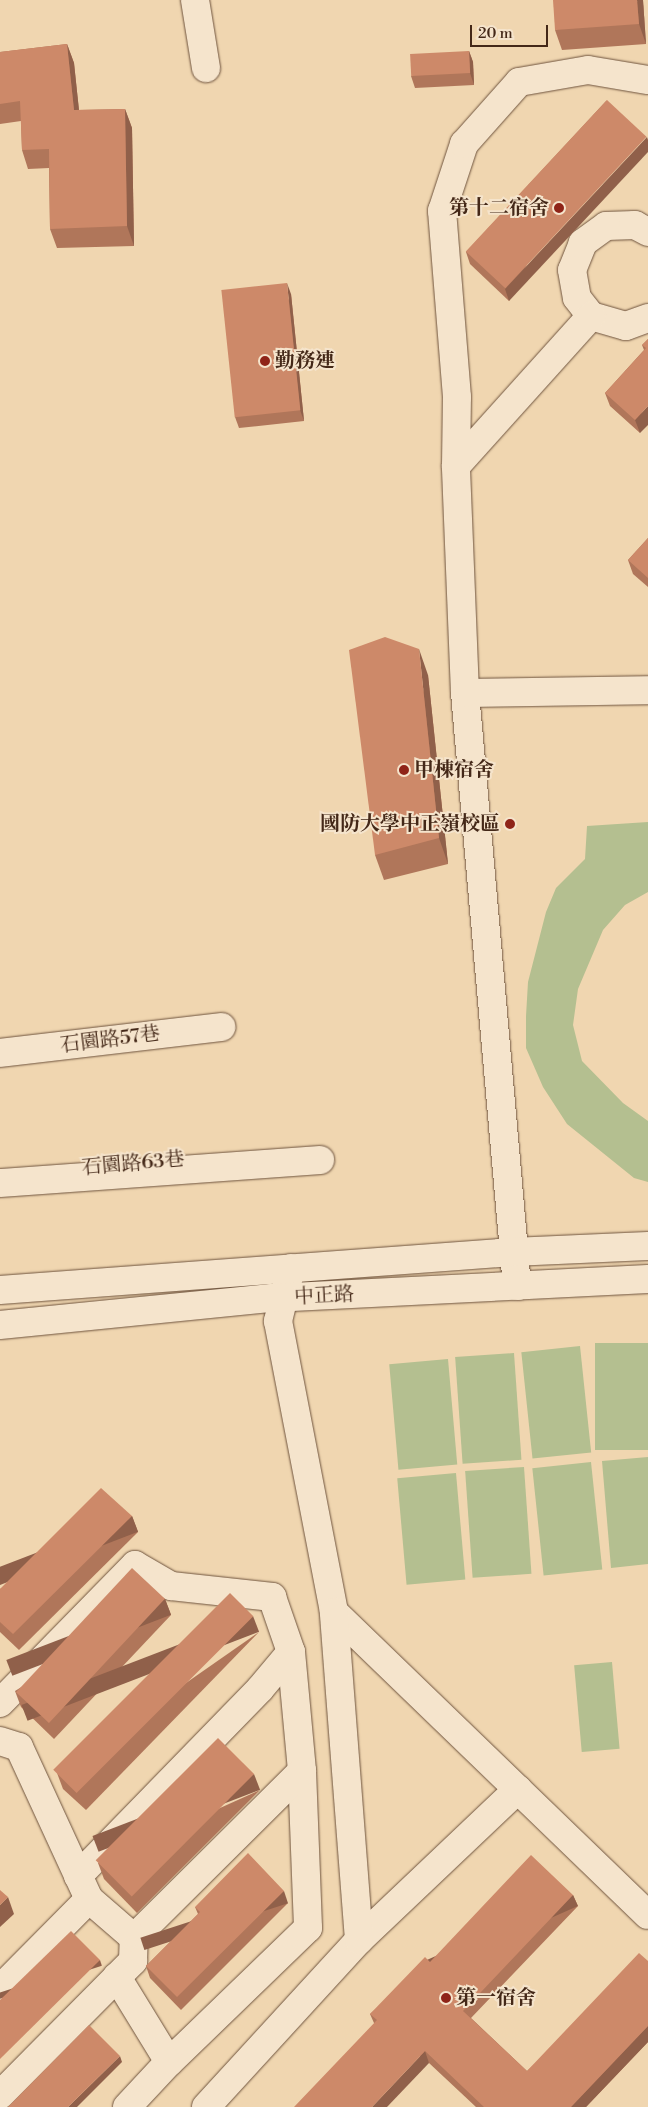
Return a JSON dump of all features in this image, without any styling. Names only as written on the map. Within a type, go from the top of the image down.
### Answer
[{"type":"street","points":[[195,0],[206,68]]},
{"type":"street","points":[[517,1286],[512,1252],[465,693],[456,466],[457,397],[442,211],[464,144],[519,82],[588,70],[648,80]]},
{"type":"street","points":[[648,232],[635,224],[606,226],[583,243],[572,270],[577,298],[591,316],[626,326],[648,318]]},
{"type":"street","points":[[456,466],[591,316]]},
{"type":"street","points":[[465,693],[648,690]]},
{"type":"street","name":"石園路57巷","points":[[0,1053],[221,1027]]},
{"type":"street","name":"石園路63巷","points":[[0,1175],[266,1152]]},
{"type":"street","points":[[0,1183],[320,1160]]},
{"type":"street","name":"中正路","points":[[0,1290],[512,1252],[648,1246]]},
{"type":"street","points":[[291,1268],[278,1321],[334,1612],[359,1940]]},
{"type":"street","name":"中正路","points":[[0,1325],[272,1298],[648,1279]]},
{"type":"street","points":[[0,1703],[134,1564],[171,1586],[272,1597],[291,1652],[302,1770],[308,1928],[169,2062],[127,2107]]},
{"type":"street","points":[[334,1612],[648,1915]]},
{"type":"street","points":[[0,1989],[83,1888],[291,1652]]},
{"type":"street","points":[[0,1741],[19,1747],[83,1888],[134,1938]]},
{"type":"street","points":[[0,2095],[133,1960],[134,1938],[302,1770]]},
{"type":"street","points":[[206,2107],[359,1940],[518,1789]]},
{"type":"street","points":[[117,1977],[169,2062]]},
{"type":"green space","points":[[648,822],[648,892],[625,905],[603,930],[578,989],[573,1025],[582,1061],[623,1103],[648,1121],[648,1182],[634,1178],[567,1124],[543,1087],[526,1048],[526,1016],[528,982],[546,912],[556,888],[585,859],[587,826]]},
{"type":"green space","points":[[595,1343],[648,1343],[648,1450],[595,1450]]},
{"type":"green space","points":[[580,1346],[591,1452],[533,1459],[521,1352]]},
{"type":"green space","points":[[514,1353],[521,1460],[463,1464],[455,1357]]},
{"type":"green space","points":[[448,1359],[457,1465],[398,1470],[389,1364]]},
{"type":"green space","points":[[648,1457],[648,1564],[611,1568],[602,1461]]},
{"type":"green space","points":[[591,1462],[602,1569],[544,1576],[532,1468]]},
{"type":"green space","points":[[524,1467],[531,1574],[473,1578],[465,1471]]},
{"type":"green space","points":[[456,1473],[465,1580],[407,1585],[397,1478]]},
{"type":"green space","points":[[612,1662],[620,1749],[582,1752],[574,1665]]},
{"type":"building","points":[[553,0],[637,0],[639,24],[555,30]]},
{"type":"building","points":[[67,44],[74,110],[125,109],[127,226],[50,229],[49,149],[22,150],[20,101],[0,104],[0,52]]},
{"type":"building","points":[[469,51],[470,73],[411,76],[410,54]]},
{"type":"building","name":"第十二宿舍","points":[[607,100],[646,137],[505,288],[466,251]]},
{"type":"building","name":"勤務連","points":[[287,283],[300,410],[235,417],[221,290]]},
{"type":"building","points":[[648,339],[648,406],[635,420],[605,393],[646,348],[642,345]]},
{"type":"building","points":[[648,538],[648,578],[628,560]]},
{"type":"building","name":"甲棟宿舍","points":[[385,637],[419,649],[439,838],[375,855],[349,650]]},
{"type":"building","points":[[101,1488],[132,1516],[13,1634],[0,1622],[0,1589]]},
{"type":"building","points":[[132,1568],[165,1599],[49,1723],[16,1692]]},
{"type":"building","points":[[230,1593],[253,1616],[77,1793],[53,1770]]},
{"type":"building","points":[[218,1738],[254,1774],[132,1896],[96,1860]]},
{"type":"building","points":[[248,1853],[284,1891],[177,1997],[146,1966],[200,1912],[195,1907]]},
{"type":"building","name":"第一宿舍","points":[[531,1855],[573,1895],[463,2011],[527,2071],[639,1953],[648,1961],[648,2026],[571,2107],[484,2107],[425,2051],[372,2107],[294,2107],[377,2020],[370,2014],[425,1957],[430,1962]]},
{"type":"building","points":[[0,1890],[8,1897],[0,1905]]},
{"type":"building","points":[[71,1931],[100,1960],[0,2059],[0,2000]]},
{"type":"building","points":[[89,2025],[120,2056],[68,2107],[8,2107]]},
{"type":"place","name":"第十二宿舍","points":[[559,208]]},
{"type":"place","name":"勤務連","points":[[265,361]]},
{"type":"place","name":"甲棟宿舍","points":[[404,770]]},
{"type":"place","name":"國防大學中正嶺校區","points":[[510,824]]},
{"type":"place","name":"第一宿舍","points":[[446,1998]]}]
